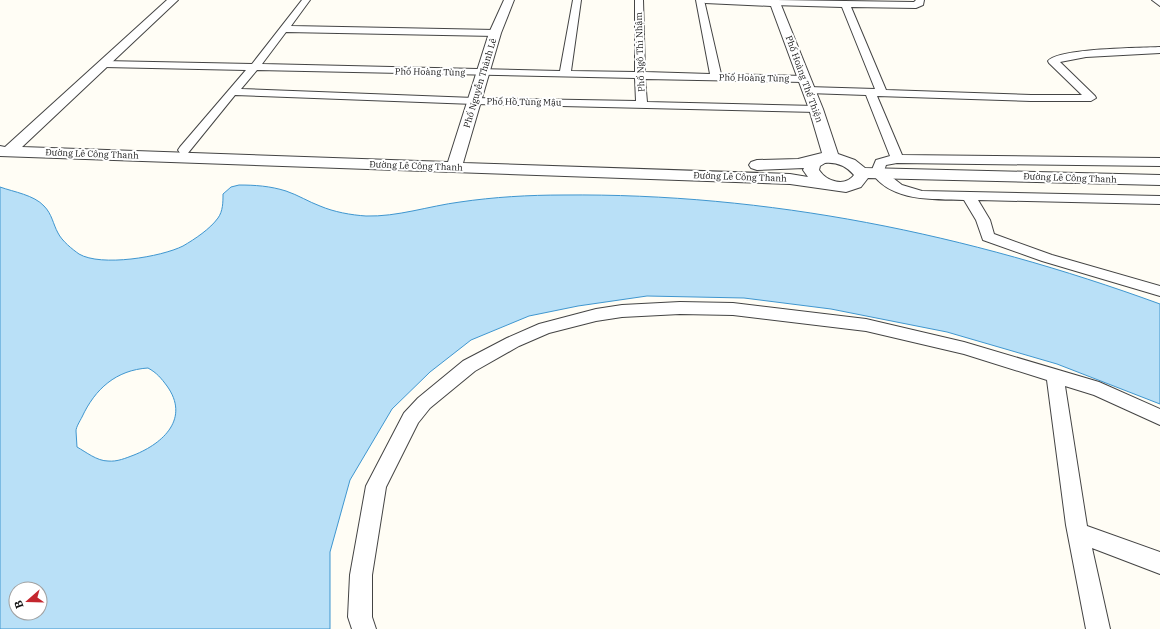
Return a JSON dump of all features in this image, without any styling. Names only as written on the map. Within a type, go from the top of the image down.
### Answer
[{"type":"street","points":[[5,147],[90,64],[162,0]]},
{"type":"street","points":[[5,147],[104,64],[174,0]]},
{"type":"street","points":[[184,150],[254,68],[306,0]]},
{"type":"street","name":"Phố Nguyễn Thành Lê","points":[[456,162],[495,33],[509,0]]},
{"type":"street","points":[[565,74],[577,0]]},
{"type":"street","name":"Phố Ngô Thì Nhậm","points":[[639,0],[642,104]]},
{"type":"street","points":[[700,0],[716,77]]},
{"type":"street","points":[[705,0],[845,4],[860,2],[916,5],[920,3],[920,0]]},
{"type":"street","points":[[1156,0],[1160,3]]},
{"type":"street","name":"Phố Hoàng Thế Thiện","points":[[775,2],[816,109],[831,158]]},
{"type":"street","points":[[845,4],[882,92]]},
{"type":"street","points":[[283,29],[495,33]]},
{"type":"street","name":"Phố Hoàng Tùng","points":[[104,64],[716,77],[806,84],[870,92],[1091,98],[1053,61],[1057,58],[1086,55],[1160,50]]},
{"type":"street","points":[[90,64],[104,64]]},
{"type":"street","name":"Phố Hồ Tùng Mậu","points":[[232,92],[474,101],[816,109]]},
{"type":"street","points":[[870,92],[897,159]]},
{"type":"street","name":"Đường Lê Công Thanh","points":[[5,147],[184,150],[456,162],[790,179],[841,187],[855,184],[860,181],[862,175],[860,172],[1074,179],[1160,180]]},
{"type":"street","name":"Đường Lê Công Thanh","points":[[5,147],[456,162],[777,166],[831,158]]},
{"type":"street","points":[[831,158],[852,164],[860,172]]},
{"type":"street","points":[[1160,162],[897,159],[886,160],[880,163],[877,172],[885,181],[902,191],[922,195],[1160,200]]},
{"type":"street","points":[[815,161],[811,164],[809,169],[811,174],[823,183],[832,186]]},
{"type":"street","points":[[969,197],[982,220],[988,237],[1047,258],[1160,291]]},
{"type":"street","points":[[364,629],[360,617],[361,574],[376,486],[410,418],[424,403],[469,366],[513,342],[545,328],[622,310],[680,308],[733,309],[866,325],[964,348],[1099,389],[1160,417]]},
{"type":"street","points":[[1055,376],[1078,533],[1098,629]]},
{"type":"street","points":[[1078,533],[1160,562]]},
{"type":"water","points":[[239,185],[262,186],[286,191],[331,210],[366,216],[389,215],[473,200],[524,196],[640,196],[716,201],[791,210],[866,222],[941,238],[1015,257],[1088,279],[1160,304],[1160,404],[1057,364],[947,332],[831,309],[744,298],[647,296],[578,306],[529,316],[471,340],[430,372],[392,409],[350,480],[330,552],[330,629],[0,629],[0,187],[24,194],[40,202],[49,212],[56,230],[62,239],[70,247],[79,254],[89,258],[101,260],[146,257],[161,254],[183,246],[207,230],[215,222],[222,209],[223,194],[231,187]],"holes":[[[148,368],[154,372],[167,386],[173,398],[176,409],[175,419],[164,436],[145,450],[115,461],[100,460],[77,447],[77,426],[87,407],[100,390],[116,377],[126,373]]]}]
